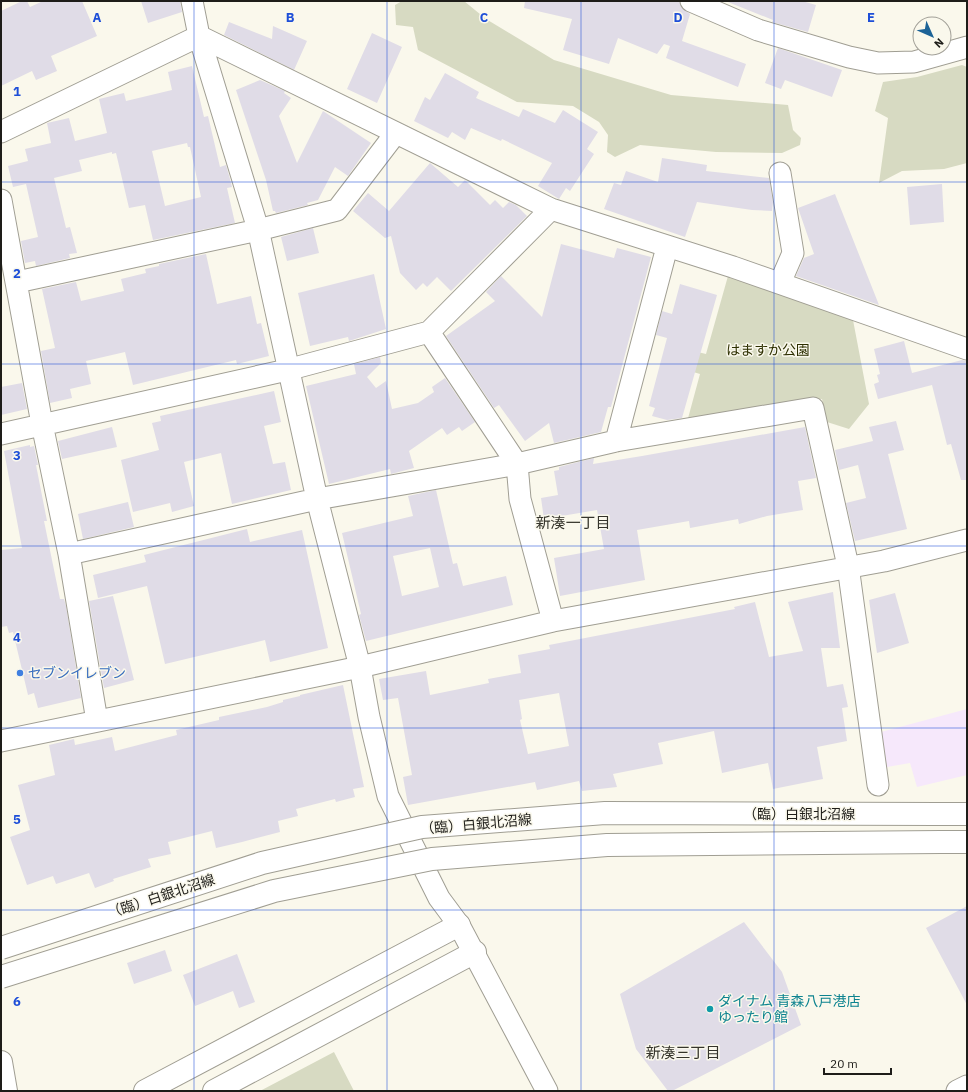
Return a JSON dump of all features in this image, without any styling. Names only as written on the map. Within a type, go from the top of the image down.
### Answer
[{"type":"street","points":[[192,1],[199,36],[258,230],[287,370],[317,499],[360,667],[369,717],[388,796],[439,898],[459,925],[547,1091]]},
{"type":"street","points":[[691,1],[758,30],[849,57],[878,63],[914,62],[967,47]]},
{"type":"street","points":[[1,132],[199,36]]},
{"type":"street","points":[[199,36],[395,134],[551,208],[780,283],[967,348]]},
{"type":"street","points":[[17,282],[258,230],[337,210],[395,134]]},
{"type":"street","points":[[780,173],[793,254],[780,283]]},
{"type":"street","points":[[1,200],[42,424],[69,554],[97,721]]},
{"type":"street","points":[[1,434],[287,370],[428,332],[551,208]]},
{"type":"street","points":[[616,441],[667,247]]},
{"type":"street","points":[[428,332],[517,464],[520,499],[553,621]]},
{"type":"street","points":[[69,554],[317,499],[517,464],[616,441],[814,408],[848,566],[878,786]]},
{"type":"street","points":[[1,741],[360,667],[553,621],[848,566],[884,561],[967,540]]},
{"type":"street","name":"（臨）白銀北沼線","points":[[1,948],[262,863],[422,827],[604,813],[967,814]]},
{"type":"street","name":"（臨）白銀北沼線","points":[[1,978],[274,891],[432,858],[607,844],[967,842]]},
{"type":"street","points":[[145,1091],[459,925]]},
{"type":"street","points":[[214,1091],[474,952]]},
{"type":"street","points":[[1,1062],[6,1091]]},
{"type":"street","points":[[957,1091],[967,1086]]},
{"type":"shaded area","points":[[967,709],[967,775],[917,787],[910,763],[887,767],[881,732]]},
{"type":"green space","points":[[402,1],[464,1],[486,19],[554,60],[671,95],[788,105],[793,130],[801,138],[800,145],[782,153],[716,152],[640,145],[615,157],[607,152],[608,135],[599,122],[573,106],[517,102],[418,50],[413,27],[396,25],[395,5]]},
{"type":"green space","points":[[962,65],[967,67],[967,163],[944,169],[902,171],[879,183],[888,118],[875,111],[883,82],[917,77]]},
{"type":"green space","name":"はますか公園","points":[[728,276],[853,320],[869,404],[849,429],[827,422],[822,399],[687,422],[700,374],[670,365],[677,347],[706,354]]},
{"type":"green space","points":[[334,1052],[354,1091],[260,1091]]},
{"type":"building","points":[[22,1],[27,1],[30,7],[43,1],[82,1],[97,36],[51,56],[57,71],[36,80],[32,71],[1,86],[1,11]]},
{"type":"building","points":[[141,1],[180,1],[182,12],[148,23]]},
{"type":"building","points":[[525,1],[679,1],[682,8],[690,14],[682,41],[746,64],[738,87],[666,58],[670,46],[664,44],[657,54],[618,38],[609,64],[563,50],[572,19],[524,8]]},
{"type":"building","points":[[802,1],[816,5],[808,32],[772,22],[773,20],[728,2]]},
{"type":"building","points":[[229,22],[272,39],[273,26],[307,41],[294,70],[224,35]]},
{"type":"building","points":[[372,33],[402,47],[377,103],[347,89]]},
{"type":"building","points":[[778,48],[842,70],[832,97],[785,80],[781,89],[765,83]]},
{"type":"building","points":[[192,66],[204,117],[208,116],[220,167],[226,165],[230,179],[232,187],[227,188],[235,223],[153,240],[145,205],[129,208],[116,153],[112,154],[112,152],[79,160],[82,171],[54,178],[66,228],[70,227],[77,253],[69,254],[70,258],[36,266],[35,261],[25,263],[21,241],[38,237],[26,184],[13,187],[8,166],[28,161],[25,149],[51,143],[47,123],[69,118],[75,141],[107,133],[99,99],[124,93],[126,101],[172,90],[168,72]],"holes":[[[187,143],[188,147],[190,147],[201,197],[165,206],[152,151]]]},
{"type":"building","points":[[445,73],[479,92],[476,98],[519,117],[523,109],[555,123],[563,110],[598,132],[587,149],[594,154],[570,191],[566,188],[559,199],[538,186],[552,163],[502,139],[501,141],[471,128],[465,140],[452,132],[448,138],[414,121],[425,97],[430,100]]},
{"type":"building","points":[[260,80],[285,91],[284,93],[291,98],[279,116],[297,163],[323,111],[371,143],[348,176],[335,167],[318,200],[307,203],[308,205],[276,213],[273,211],[266,180],[236,90]]},
{"type":"building","points":[[662,158],[707,165],[706,171],[769,178],[773,202],[772,211],[752,210],[697,202],[685,237],[604,209],[614,183],[621,185],[626,171],[658,182]]},
{"type":"building","points":[[430,163],[458,187],[465,180],[490,205],[495,200],[503,208],[509,202],[516,205],[527,216],[451,291],[437,277],[427,287],[423,283],[416,290],[400,273],[391,236],[385,238],[353,211],[368,193],[389,211]]},
{"type":"building","points":[[942,184],[944,222],[910,225],[907,187]]},
{"type":"building","points":[[835,194],[879,305],[796,276],[804,258],[814,254],[798,208]]},
{"type":"building","points":[[313,228],[319,253],[287,261],[281,237]]},
{"type":"building","points":[[561,244],[614,258],[617,248],[651,257],[611,407],[608,407],[601,432],[554,443],[549,423],[525,441],[499,405],[494,408],[446,336],[495,301],[486,292],[501,276],[542,317]]},
{"type":"building","points":[[206,254],[217,304],[251,296],[257,324],[261,323],[269,356],[237,364],[236,360],[133,385],[125,352],[86,361],[91,384],[70,389],[72,398],[50,403],[41,351],[55,348],[42,289],[76,282],[81,301],[124,291],[121,279],[146,273],[145,269],[159,266],[159,264]]},
{"type":"building","points":[[374,274],[386,329],[349,341],[348,337],[310,346],[298,293]]},
{"type":"building","points":[[680,284],[717,295],[682,418],[667,420],[652,416],[655,408],[649,406],[667,338],[656,335],[662,311],[672,314]]},
{"type":"building","points":[[904,341],[912,373],[962,360],[967,361],[967,480],[961,480],[951,444],[947,445],[932,385],[878,399],[874,384],[879,382],[877,375],[880,374],[874,349]]},
{"type":"building","points":[[380,357],[381,363],[367,377],[376,388],[386,381],[392,409],[418,403],[434,392],[432,387],[445,378],[475,422],[462,431],[459,427],[447,435],[442,428],[409,451],[414,468],[391,474],[390,469],[329,484],[306,386],[356,374],[354,364]]},
{"type":"building","points":[[22,383],[27,409],[1,415],[1,387]]},
{"type":"building","points":[[274,391],[281,422],[264,426],[273,464],[285,462],[291,490],[232,504],[221,453],[184,462],[194,506],[172,512],[170,503],[133,512],[121,460],[159,450],[152,423],[161,421],[160,416]]},
{"type":"building","points":[[896,421],[904,450],[888,454],[907,529],[855,541],[846,503],[866,498],[858,465],[839,470],[835,450],[873,441],[869,427]]},
{"type":"building","points":[[112,427],[117,447],[62,459],[58,441]]},
{"type":"building","points":[[805,427],[816,478],[798,481],[803,510],[767,516],[739,524],[738,519],[690,528],[689,521],[637,530],[645,580],[560,596],[554,558],[604,549],[597,510],[544,519],[541,498],[558,495],[554,471],[559,470],[559,467],[594,458],[593,464]]},
{"type":"building","points":[[30,445],[30,447],[34,446],[38,465],[36,465],[47,521],[44,521],[60,599],[64,599],[66,606],[81,698],[38,708],[34,693],[28,695],[13,632],[9,633],[7,626],[1,627],[1,550],[22,548],[4,451]]},
{"type":"building","points":[[436,490],[453,564],[457,563],[463,586],[506,576],[513,605],[366,641],[342,533],[413,516],[408,496]],"holes":[[[430,548],[439,587],[402,596],[393,556]]]},
{"type":"building","points":[[128,502],[134,527],[83,539],[78,514]]},
{"type":"building","points":[[247,529],[250,542],[302,530],[328,648],[270,662],[265,640],[165,664],[147,586],[98,598],[93,575],[146,562],[144,555]]},
{"type":"building","points":[[833,592],[840,648],[821,648],[827,687],[843,684],[848,707],[842,708],[847,741],[817,747],[823,779],[773,789],[768,763],[722,773],[714,731],[658,743],[663,764],[613,774],[617,787],[582,791],[579,781],[537,790],[535,782],[408,805],[403,777],[412,775],[398,698],[383,700],[379,679],[426,671],[430,695],[489,683],[488,679],[521,673],[518,655],[550,649],[549,645],[735,609],[734,607],[755,602],[769,657],[803,651],[788,602]],"holes":[[[559,693],[569,746],[528,754],[520,720],[522,719],[519,700]]]},
{"type":"building","points":[[895,593],[909,643],[877,653],[869,600]]},
{"type":"building","points":[[113,596],[134,680],[104,688],[89,601]]},
{"type":"building","points":[[343,685],[364,787],[353,789],[355,797],[336,802],[335,799],[296,809],[298,816],[278,821],[280,832],[242,842],[216,848],[212,831],[168,842],[171,854],[148,859],[151,867],[113,879],[114,881],[95,888],[89,873],[56,884],[53,876],[27,885],[10,837],[30,830],[18,785],[55,775],[49,745],[74,739],[75,745],[112,737],[115,751],[177,735],[176,730],[219,720],[219,717],[267,707],[300,695]]},
{"type":"building","points":[[967,906],[967,1005],[926,928]]},
{"type":"building","name":"ダイナム 青森八戸港店 ゆったり館","points":[[744,922],[782,972],[801,1025],[672,1091],[668,1091],[636,1049],[620,994]]},
{"type":"building","points":[[165,950],[172,971],[134,984],[127,963]]},
{"type":"building","points":[[237,954],[255,1002],[239,1008],[233,991],[195,1006],[183,975]]},
{"type":"place","name":"セブンイレブン","points":[[20,673]]},
{"type":"place","name":"ダイナム 青森八戸港店 ゆったり館","points":[[710,1009]]},
{"type":"district","name":"新湊一丁目","points":[[573,523]]},
{"type":"district","name":"新湊三丁目","points":[[683,1053]]}]
